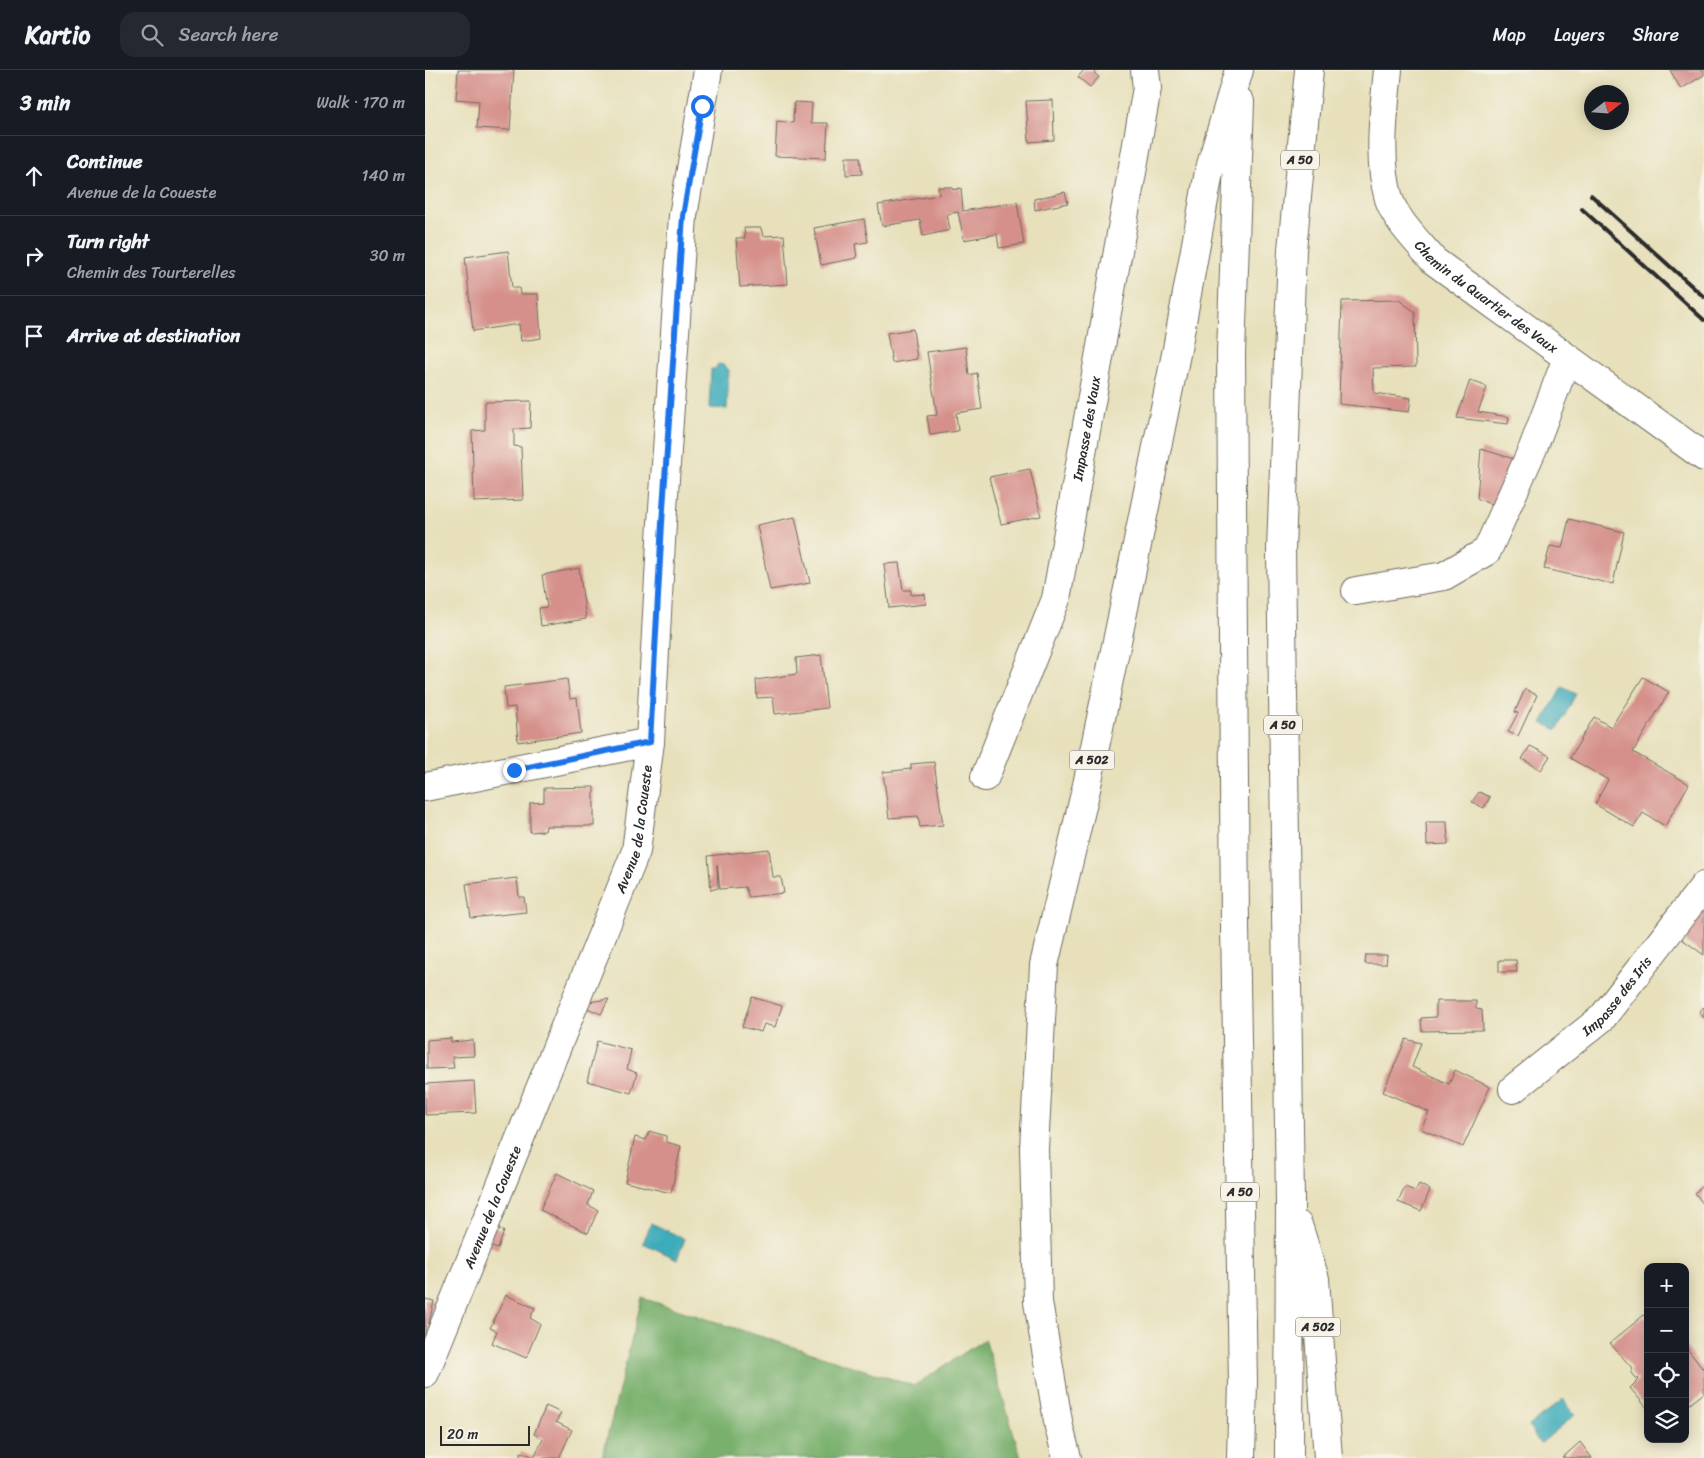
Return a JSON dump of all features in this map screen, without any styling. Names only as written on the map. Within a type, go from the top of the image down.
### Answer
[{"type":"main road","name":"Avenue de la Coueste","points":[[425,1373],[636,851],[650,742],[662,523],[683,216],[708,70]]},
{"type":"main road","name":"Impasse des Vaux","points":[[985,776],[1056,599],[1147,88],[1145,70]]},
{"type":"main road","name":"A 502","points":[[1067,1458],[1059,1427],[1038,1302],[1035,1149],[1044,965],[1087,785],[1133,565],[1177,349],[1209,172],[1240,70]]},
{"type":"main road","name":"A 50","points":[[1240,70],[1231,353],[1235,926],[1243,1383],[1241,1458]]},
{"type":"main road","name":"A 50","points":[[1289,1458],[1290,1200],[1281,550],[1292,250],[1309,70]]},
{"type":"main road","name":"Chemin du Quartier des Vaux","points":[[1388,70],[1383,160],[1390,201],[1408,230],[1434,261],[1704,457]]},
{"type":"main road","points":[[1357,591],[1444,576],[1487,551],[1533,448],[1567,358]]},
{"type":"main road","points":[[425,787],[650,742]]},
{"type":"main road","name":"Impasse des Iris","points":[[1513,1089],[1602,1018],[1704,886]]},
{"type":"main road","name":"A 502","points":[[1290,1200],[1315,1279],[1328,1458]]},
{"type":"green space","points":[[642,1298],[914,1386],[985,1339],[1021,1458],[602,1458]]},
{"type":"water","points":[[718,364],[724,365],[729,370],[727,409],[709,408],[711,369],[715,369]]},
{"type":"water","points":[[1562,687],[1576,694],[1557,730],[1542,723]]},
{"type":"water","points":[[651,1223],[685,1239],[677,1259],[643,1243]]},
{"type":"water","points":[[1563,1399],[1575,1415],[1540,1444],[1529,1426]]},
{"type":"building","points":[[458,70],[514,70],[510,130],[477,128],[479,101],[456,99]]},
{"type":"building","points":[[1084,70],[1097,70],[1094,73],[1099,77],[1090,87],[1078,77]]},
{"type":"building","points":[[1670,70],[1704,70],[1704,75],[1681,89]]},
{"type":"building","points":[[1053,100],[1054,140],[1029,142],[1026,101]]},
{"type":"building","points":[[794,102],[812,103],[811,123],[828,123],[826,158],[775,156],[777,121],[793,123]]},
{"type":"building","points":[[846,157],[860,157],[862,174],[846,175]]},
{"type":"building","points":[[938,187],[952,187],[953,190],[961,188],[963,211],[1017,202],[1024,244],[999,248],[997,234],[964,240],[958,212],[947,214],[950,230],[923,236],[920,220],[882,226],[878,205],[939,195]]},
{"type":"building","points":[[1065,192],[1068,203],[1035,210],[1034,199]]},
{"type":"building","points":[[864,219],[868,242],[855,244],[857,258],[821,265],[814,228]]},
{"type":"building","points":[[744,228],[761,228],[763,236],[784,235],[788,284],[740,287],[736,238],[745,238]]},
{"type":"building","points":[[508,251],[512,288],[519,288],[520,294],[538,294],[541,338],[521,341],[519,324],[473,331],[465,257]]},
{"type":"building","points":[[1399,300],[1415,312],[1416,367],[1373,368],[1374,393],[1411,398],[1409,412],[1339,404],[1342,301]]},
{"type":"building","points":[[913,329],[917,359],[892,363],[887,333]]},
{"type":"building","points":[[966,347],[969,375],[977,373],[982,409],[956,413],[958,431],[930,435],[927,416],[937,415],[927,352]]},
{"type":"building","points":[[1470,380],[1487,387],[1478,412],[1509,417],[1508,424],[1457,418]]},
{"type":"building","points":[[531,401],[530,428],[514,429],[514,446],[521,447],[523,500],[474,502],[472,431],[485,430],[485,402]]},
{"type":"building","points":[[1481,449],[1514,459],[1500,509],[1477,498]]},
{"type":"building","points":[[1030,469],[1041,516],[1001,524],[989,477]]},
{"type":"building","points":[[795,517],[810,583],[770,590],[757,525]]},
{"type":"building","points":[[1569,519],[1624,532],[1613,584],[1544,569],[1550,546],[1562,548]]},
{"type":"building","points":[[899,563],[903,590],[911,590],[911,595],[925,594],[926,604],[889,608],[884,564]]},
{"type":"building","points":[[579,568],[586,619],[541,626],[539,608],[547,607],[542,575]]},
{"type":"building","points":[[821,655],[827,708],[775,714],[773,697],[757,698],[756,680],[797,674],[796,658]]},
{"type":"building","points":[[1643,677],[1669,692],[1633,752],[1689,784],[1665,826],[1643,813],[1634,827],[1595,804],[1608,780],[1570,758],[1594,717],[1611,727]]},
{"type":"building","points":[[567,679],[570,699],[577,698],[581,733],[518,742],[515,707],[506,708],[504,687]]},
{"type":"building","points":[[1525,689],[1537,695],[1518,736],[1508,732],[1518,713],[1515,712]]},
{"type":"building","points":[[1530,746],[1550,756],[1541,770],[1522,759]]},
{"type":"building","points":[[934,762],[943,825],[920,827],[918,816],[889,818],[883,772],[911,769],[911,764]]},
{"type":"building","points":[[594,787],[594,826],[546,826],[545,831],[530,832],[530,803],[544,802],[544,788]]},
{"type":"building","points":[[1479,792],[1490,797],[1484,808],[1472,802]]},
{"type":"building","points":[[1426,822],[1447,822],[1448,844],[1427,845]]},
{"type":"building","points":[[769,849],[773,877],[781,877],[784,893],[749,897],[745,887],[720,889],[717,865],[718,888],[711,890],[708,856]]},
{"type":"building","points":[[517,878],[519,897],[524,897],[526,912],[471,918],[466,884]]},
{"type":"building","points":[[1704,893],[1704,955],[1675,934]]},
{"type":"building","points":[[1366,955],[1387,955],[1386,964],[1365,964]]},
{"type":"building","points":[[1499,960],[1516,960],[1517,972],[1499,972]]},
{"type":"building","points":[[752,997],[782,1006],[775,1027],[764,1024],[761,1032],[742,1027]]},
{"type":"building","points":[[609,999],[601,1014],[585,1007],[588,1002]]},
{"type":"building","points":[[1436,1001],[1476,1001],[1476,1009],[1482,1010],[1483,1030],[1422,1031],[1421,1018],[1436,1017]]},
{"type":"building","points":[[1704,1007],[1704,1018],[1699,1011]]},
{"type":"building","points":[[451,1038],[451,1042],[473,1040],[474,1056],[452,1057],[454,1068],[427,1069],[427,1040]]},
{"type":"building","points":[[1406,1039],[1421,1043],[1412,1067],[1449,1084],[1455,1070],[1490,1087],[1463,1147],[1421,1129],[1429,1112],[1383,1092]]},
{"type":"building","points":[[597,1041],[631,1050],[627,1069],[637,1073],[631,1093],[587,1081]]},
{"type":"building","points":[[474,1081],[476,1113],[425,1115],[425,1084]]},
{"type":"building","points":[[649,1131],[666,1136],[666,1142],[681,1146],[671,1193],[625,1182],[635,1137],[646,1140]]},
{"type":"building","points":[[557,1173],[593,1191],[588,1205],[598,1210],[588,1233],[540,1210]]},
{"type":"building","points":[[1419,1184],[1430,1190],[1421,1211],[1398,1202],[1405,1187],[1415,1191]]},
{"type":"building","points":[[1704,1185],[1704,1205],[1695,1193]]},
{"type":"building","points":[[492,1227],[504,1231],[498,1249],[486,1245]]},
{"type":"building","points":[[506,1295],[535,1308],[530,1318],[540,1324],[526,1358],[492,1343],[497,1331],[490,1328]]},
{"type":"building","points":[[425,1299],[434,1301],[426,1335],[425,1335]]},
{"type":"building","points":[[1644,1315],[1644,1404],[1630,1388],[1639,1379],[1635,1378],[1631,1373],[1632,1368],[1610,1343]]},
{"type":"building","points":[[1689,1351],[1702,1368],[1704,1367],[1704,1393],[1689,1405]]},
{"type":"building","points":[[546,1406],[561,1413],[556,1422],[572,1430],[559,1458],[519,1458],[521,1452],[534,1457],[543,1439],[534,1434]]},
{"type":"building","points":[[1580,1442],[1592,1458],[1562,1458]]},
{"type":"railway","points":[[1591,195],[1704,297]]},
{"type":"railway","points":[[1582,209],[1704,320]]},
{"type":"route","points":[[514,770],[650,742],[662,523],[683,216],[702,106]]}]
